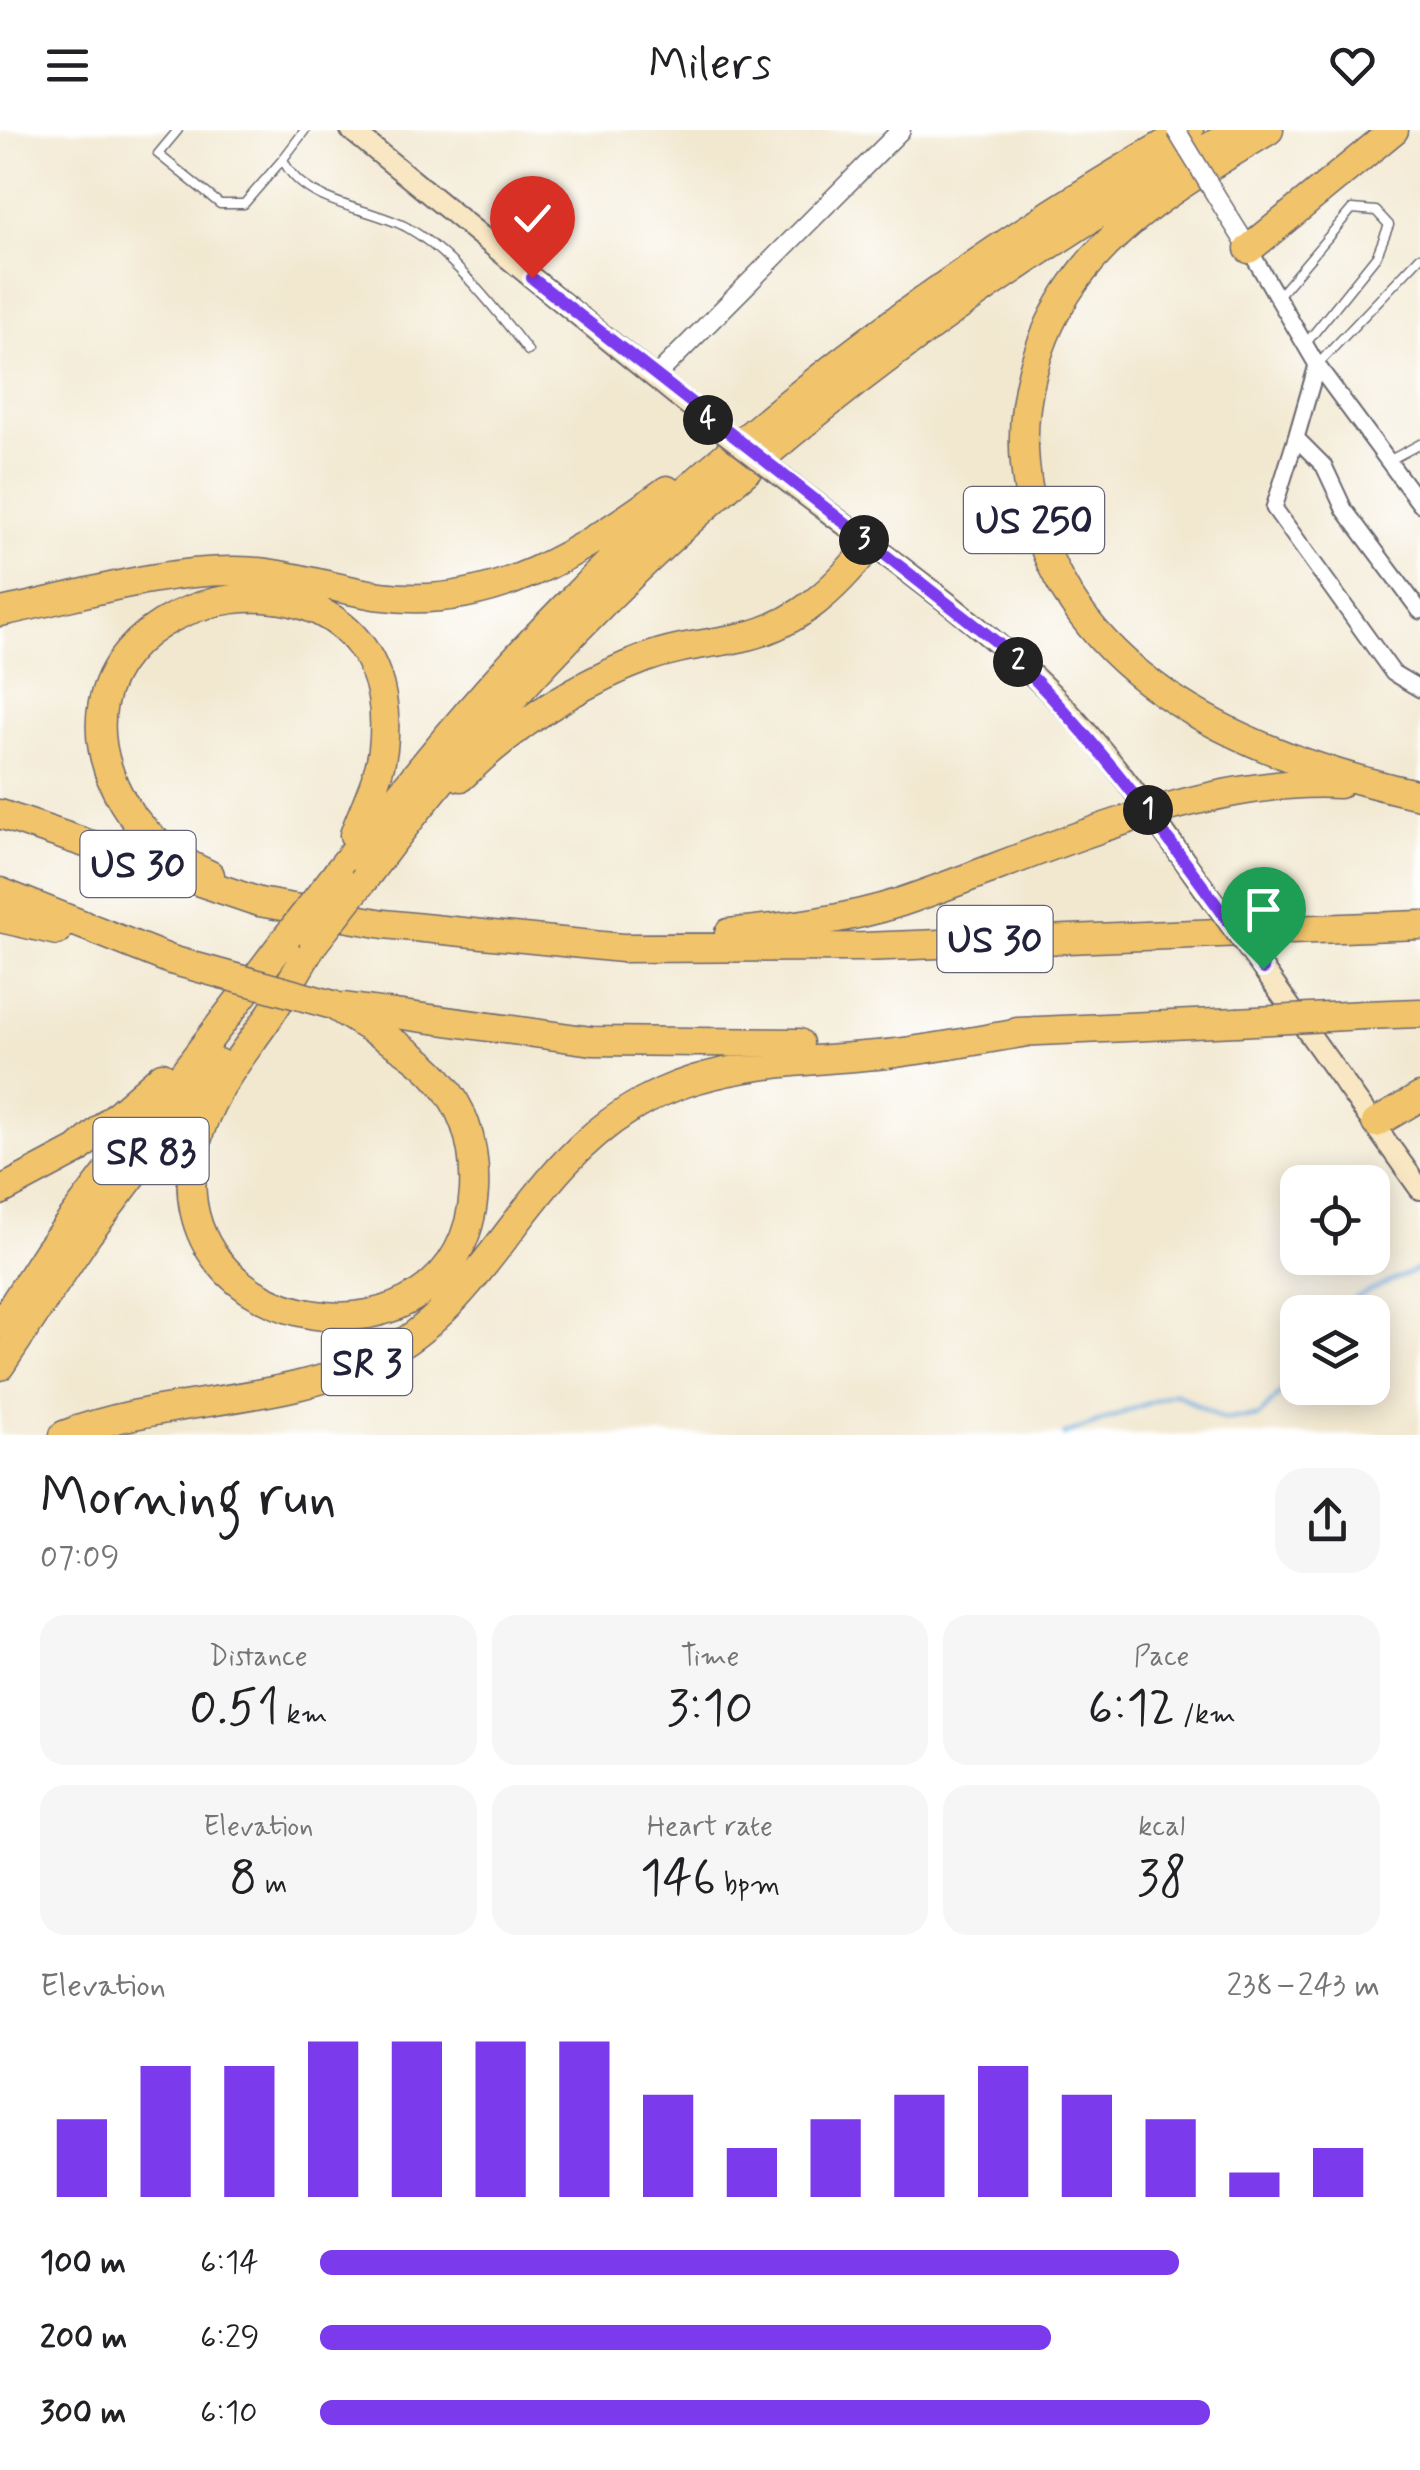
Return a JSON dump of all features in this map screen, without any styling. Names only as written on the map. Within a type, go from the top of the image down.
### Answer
[{"type":"highway","points":[[0,612],[158,578],[228,571],[405,598],[461,595],[505,585],[565,557],[644,507],[920,288],[989,252],[1189,130]]},
{"type":"highway","points":[[382,855],[478,735],[576,629],[789,433],[880,360],[992,280],[1239,130]]},
{"type":"highway","name":"US 250","points":[[1269,130],[1134,219],[1073,284],[1041,345],[1027,400],[1024,454],[1030,505],[1042,548],[1070,600],[1109,648],[1153,684],[1218,726],[1282,756],[1345,778],[1420,795]]},
{"type":"highway","points":[[1249,248],[1394,130]]},
{"type":"highway","points":[[333,1006],[409,1052],[440,1081],[468,1129],[474,1183],[470,1215],[459,1244],[428,1284],[388,1308],[325,1318],[271,1303],[234,1276],[204,1233],[192,1182],[196,1146],[209,1108],[300,940],[400,792],[532,642],[617,557],[797,397],[989,252]]},
{"type":"highway","points":[[348,872],[382,855],[416,827],[470,767],[558,701],[659,653],[778,626],[828,593],[870,544]]},
{"type":"highway","points":[[259,902],[157,843],[121,800],[105,759],[102,719],[120,668],[157,626],[194,606],[235,596],[291,600],[334,622],[370,663],[382,706],[382,753],[348,872]]},
{"type":"highway","points":[[571,944],[744,932],[875,910],[1152,815],[1248,790],[1291,784],[1344,784],[1420,795]]},
{"type":"highway","name":"US 30","points":[[0,814],[259,902],[384,924],[571,944],[674,950],[863,947],[1420,925]]},
{"type":"highway","name":"US 30","points":[[0,892],[172,960],[333,1006],[471,1028],[621,1043],[856,1042],[1420,1013]]},
{"type":"highway","points":[[0,918],[172,960]]},
{"type":"highway","points":[[0,1191],[77,1150],[129,1107],[300,940]]},
{"type":"highway","name":"SR 83","points":[[0,1366],[88,1234],[300,940]]},
{"type":"highway","points":[[0,1325],[48,1251],[224,1015]]},
{"type":"highway","name":"SR 3","points":[[64,1435],[127,1415],[333,1375],[401,1344],[458,1297],[586,1143],[624,1112],[678,1083],[743,1065],[880,1054],[1034,1030]]},
{"type":"highway","points":[[1376,1122],[1420,1097]]},
{"type":"main road","points":[[351,130],[654,378],[999,644],[1049,692],[1152,815],[1376,1122],[1420,1190]]},
{"type":"street","points":[[654,378],[901,130]]},
{"type":"street","points":[[1176,130],[1279,295],[1316,365],[1420,504]]},
{"type":"street","points":[[1316,365],[1274,508],[1393,673],[1420,689]]},
{"type":"street","points":[[1296,438],[1324,466],[1344,509],[1420,611]]},
{"type":"lane","points":[[178,130],[158,154],[220,204],[244,204],[306,130]]},
{"type":"lane","points":[[283,159],[291,178],[320,194],[410,229],[477,291],[528,351]]},
{"type":"lane","points":[[1279,295],[1352,210],[1376,211],[1389,226],[1377,256],[1307,342]]},
{"type":"lane","points":[[1316,365],[1420,256]]},
{"type":"lane","points":[[1386,463],[1420,444]]},
{"type":"waterway","points":[[1362,1295],[1420,1268]]},
{"type":"waterway","points":[[1064,1435],[1175,1393],[1222,1419],[1258,1417],[1280,1393]]},
{"type":"route","points":[[532,278],[654,378],[999,644],[1090,737],[1152,815],[1263,969]]}]
